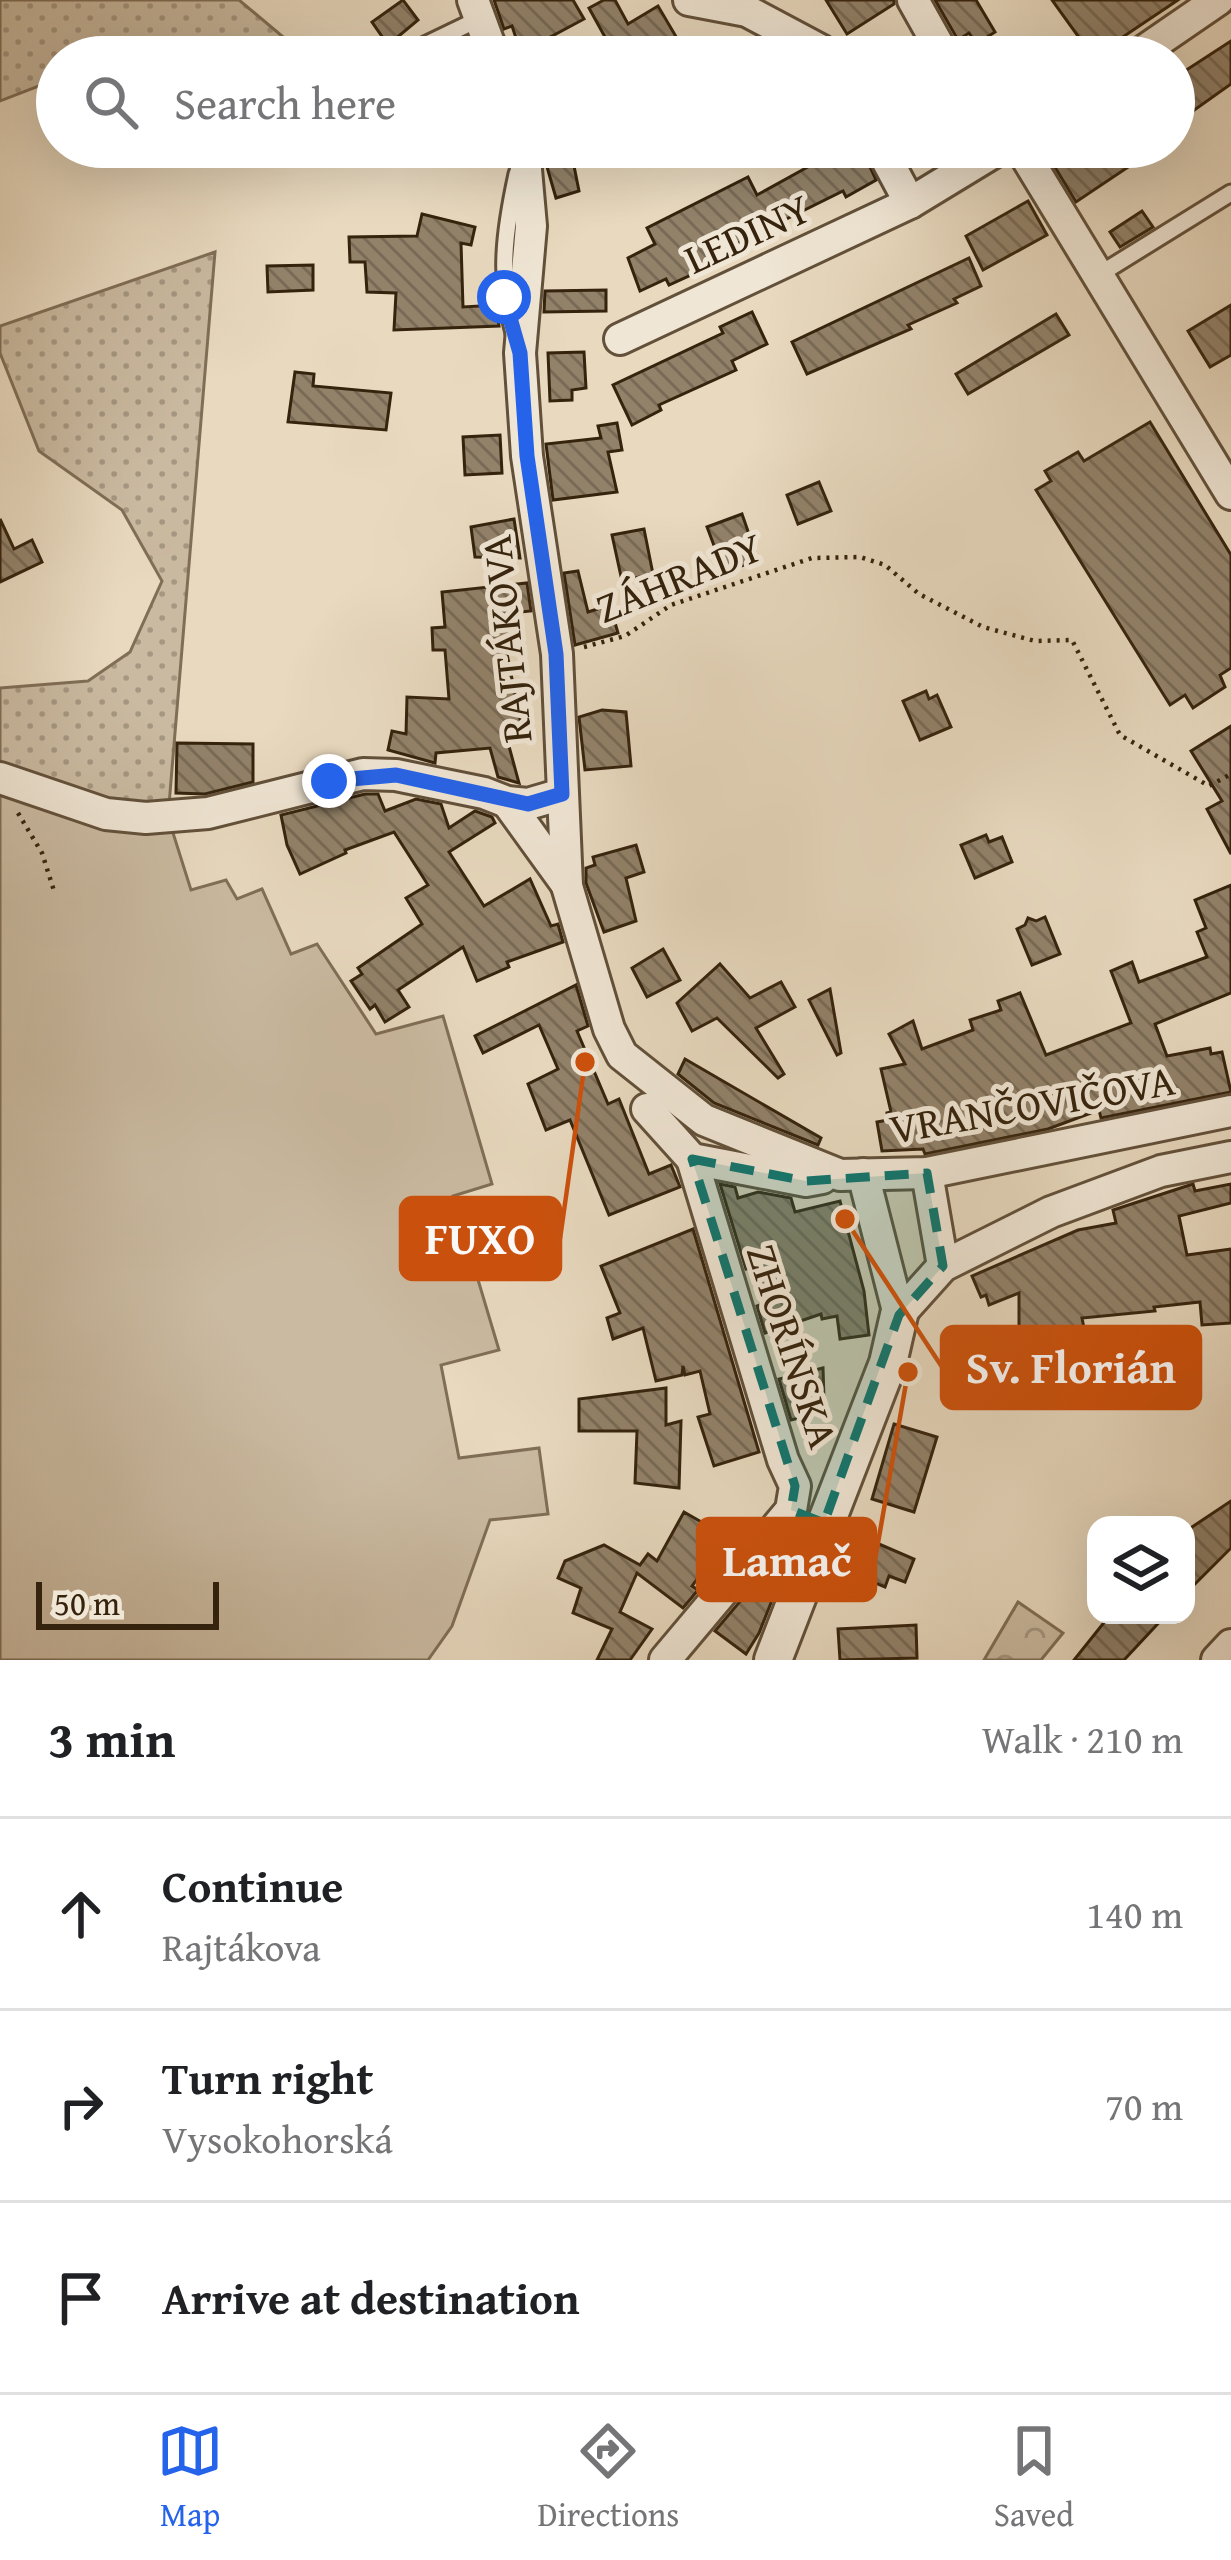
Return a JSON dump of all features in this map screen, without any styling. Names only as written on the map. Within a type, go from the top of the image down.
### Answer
[{"type":"street","points":[[689,0],[747,10],[795,36]]},
{"type":"street","points":[[913,0],[933,36]]},
{"type":"street","points":[[1166,36],[1218,0]]},
{"type":"street","name":"RAJTÁKOVA","points":[[526,168],[531,226],[520,353],[527,456],[556,654],[567,886],[609,1029],[622,1055],[704,1120],[852,1174]]},
{"type":"street","points":[[891,168],[910,203]]},
{"type":"street","name":"LEDINY","points":[[620,339],[910,203],[970,168]]},
{"type":"street","points":[[1019,168],[1100,274],[1231,494]]},
{"type":"street","points":[[5,789],[106,814],[146,818],[208,813],[362,775],[396,775],[528,804],[562,794]]},
{"type":"street","points":[[507,802],[567,886]]},
{"type":"street","points":[[646,1109],[692,1159],[806,1181],[852,1174]]},
{"type":"street","name":"VRANČOVIČOVA","points":[[1231,1111],[927,1173],[852,1174],[899,1315],[944,1266],[1051,1211],[1161,1171],[1231,1157]]},
{"type":"street","name":"ZHORÍNSKA","points":[[665,1660],[807,1516],[762,1393],[692,1159]]},
{"type":"street","points":[[927,1173],[944,1266]]},
{"type":"street","points":[[773,1660],[807,1516],[888,1363],[899,1315]]},
{"type":"street","points":[[1217,1660],[1231,1645]]},
{"type":"lane","points":[[434,36],[477,9]]},
{"type":"lane","points":[[1100,274],[1231,194]]},
{"type":"path","name":"ZÁHRADY","points":[[556,654],[625,636],[671,605],[812,558],[860,557],[885,565],[919,594],[983,627],[1035,641],[1072,640],[1120,735],[1209,786],[1231,774]]},
{"type":"path","points":[[5,789],[42,853],[55,895]]},
{"type":"highlighted area","points":[[692,1159],[806,1181],[927,1173],[943,1266],[899,1315],[824,1523],[791,1510],[795,1486]]},
{"type":"green space","points":[[0,0],[239,0],[282,36],[36,36],[36,87],[0,101]]},
{"type":"green space","points":[[215,252],[168,817],[0,778],[0,688],[88,681],[130,652],[162,581],[122,510],[39,451],[0,353],[0,326]]},
{"type":"green space","points":[[0,778],[168,817],[191,890],[226,880],[237,899],[262,889],[291,954],[317,944],[376,1034],[443,1016],[492,1184],[453,1196],[499,1350],[441,1365],[459,1458],[539,1448],[548,1514],[490,1520],[452,1626],[428,1660],[0,1660]]},
{"type":"green space","points":[[1018,1602],[1063,1633],[1041,1660],[984,1660]]},
{"type":"building","points":[[403,0],[418,20],[399,36],[382,36],[372,22]]},
{"type":"building","points":[[494,0],[573,0],[584,19],[552,36],[515,36],[512,26],[504,29]]},
{"type":"building","points":[[615,0],[628,24],[658,6],[676,36],[604,36],[589,8]]},
{"type":"building","points":[[826,0],[894,0],[894,4],[847,34]]},
{"type":"building","points":[[935,0],[976,0],[995,32],[956,36]]},
{"type":"building","points":[[1052,0],[1178,0],[1124,36],[1078,36]]},
{"type":"building","points":[[1231,41],[1231,84],[1195,110],[1195,64]]},
{"type":"building","points":[[547,168],[574,168],[579,191],[556,198]]},
{"type":"building","points":[[806,168],[871,168],[876,180],[846,197],[843,191],[732,246],[737,254],[669,285],[666,279],[640,291],[628,258],[655,244],[647,228],[748,177],[757,195]]},
{"type":"building","points":[[1055,168],[1127,168],[1076,202]]},
{"type":"building","points":[[1028,201],[1047,235],[983,270],[966,236]]},
{"type":"building","points":[[1142,211],[1153,227],[1120,247],[1110,232]]},
{"type":"building","points":[[422,214],[475,227],[471,245],[461,243],[463,307],[496,305],[499,326],[394,330],[396,293],[367,292],[365,262],[350,262],[349,237],[417,236]]},
{"type":"building","points":[[969,258],[981,286],[954,299],[957,303],[908,325],[911,329],[807,374],[792,342]]},
{"type":"building","points":[[313,265],[313,290],[268,292],[267,266]]},
{"type":"building","points":[[606,290],[606,311],[544,312],[545,291]]},
{"type":"building","points":[[1231,305],[1231,355],[1210,367],[1188,331]]},
{"type":"building","points":[[752,312],[767,344],[732,361],[736,370],[659,405],[661,410],[632,425],[613,385],[723,333],[720,327]]},
{"type":"building","points":[[1056,314],[1069,335],[968,394],[956,374]]},
{"type":"building","points":[[584,352],[586,388],[572,390],[572,400],[550,401],[548,353]]},
{"type":"building","points":[[295,372],[314,374],[313,386],[391,393],[386,430],[288,422]]},
{"type":"building","points":[[1150,422],[1231,555],[1231,668],[1220,675],[1225,687],[1193,708],[1185,695],[1170,705],[1036,490],[1051,481],[1045,471],[1078,452],[1084,461]]},
{"type":"building","points":[[617,423],[622,450],[608,452],[617,492],[553,500],[546,444],[601,438],[598,426]]},
{"type":"building","points":[[500,435],[502,473],[465,475],[463,437]]},
{"type":"building","points":[[819,482],[831,511],[798,524],[787,495]]},
{"type":"building","points":[[742,514],[758,560],[724,572],[707,527]]},
{"type":"building","points":[[0,519],[14,549],[32,540],[42,562],[0,582]]},
{"type":"building","points":[[514,519],[520,558],[475,557],[471,527]]},
{"type":"building","points":[[644,529],[653,574],[622,581],[612,535]]},
{"type":"building","points":[[578,571],[588,612],[610,605],[618,633],[575,645],[564,573]]},
{"type":"building","points":[[527,583],[531,611],[510,613],[510,649],[506,649],[523,734],[507,739],[519,783],[498,777],[490,748],[436,753],[435,763],[388,750],[392,731],[406,734],[407,697],[449,699],[445,650],[433,650],[432,628],[445,627],[442,592]]},
{"type":"building","points":[[926,691],[929,699],[937,695],[951,727],[920,740],[903,701]]},
{"type":"building","points":[[602,710],[626,712],[631,766],[585,770],[579,717]]},
{"type":"building","points":[[1231,726],[1231,854],[1207,809],[1222,801],[1191,751]]},
{"type":"building","points":[[177,743],[253,744],[253,782],[205,794],[176,793]]},
{"type":"building","points":[[378,794],[385,811],[416,799],[441,804],[449,828],[475,811],[492,817],[495,823],[449,852],[484,906],[530,879],[551,926],[558,924],[563,942],[507,962],[509,967],[477,981],[463,947],[398,990],[409,1007],[385,1022],[351,981],[362,974],[358,968],[422,924],[406,898],[428,885],[394,832],[300,874],[281,815]]},
{"type":"building","points":[[986,835],[989,842],[1002,837],[1012,862],[975,878],[961,845]]},
{"type":"building","points":[[636,845],[644,872],[626,878],[636,921],[604,932],[586,883],[586,868],[595,865],[593,857]]},
{"type":"building","points":[[1231,885],[1231,993],[1155,1024],[1167,1056],[1210,1048],[1211,1054],[1222,1052],[1231,1092],[1101,1118],[1099,1110],[1048,1129],[925,1154],[923,1149],[882,1151],[877,1122],[888,1120],[891,1112],[881,1069],[905,1064],[889,1034],[913,1021],[922,1049],[973,1030],[970,1020],[1001,1010],[998,1001],[1020,993],[1046,1055],[1131,1023],[1111,971],[1132,962],[1139,982],[1207,957],[1197,932],[1206,928],[1195,900]]},
{"type":"building","points":[[1045,917],[1060,954],[1032,965],[1017,929],[1028,918]]},
{"type":"building","points":[[663,949],[680,980],[647,997],[632,968]]},
{"type":"building","points":[[720,964],[750,998],[781,982],[795,1007],[756,1028],[784,1074],[778,1078],[717,1018],[692,1031],[677,1003]]},
{"type":"building","points":[[576,985],[588,1026],[577,1031],[608,1104],[619,1099],[649,1174],[671,1165],[680,1187],[609,1215],[570,1120],[546,1130],[528,1084],[558,1069],[539,1025],[483,1053],[475,1036]]},
{"type":"building","points":[[830,989],[841,1053],[837,1055],[809,1000]]},
{"type":"building","points":[[685,1059],[821,1138],[818,1145],[714,1103],[678,1074]]},
{"type":"building","points":[[720,1184],[735,1187],[738,1198],[758,1192],[791,1198],[795,1212],[840,1201],[864,1291],[869,1335],[840,1339],[837,1316],[822,1319],[821,1314],[765,1333],[757,1306],[766,1303],[755,1266],[746,1269]]},
{"type":"building","points":[[1193,1184],[1195,1191],[1231,1184],[1231,1203],[1179,1216],[1187,1255],[1231,1249],[1231,1323],[1202,1325],[1200,1302],[1154,1307],[1155,1311],[1082,1318],[1085,1333],[1038,1340],[1039,1349],[1019,1350],[1019,1293],[989,1305],[972,1276],[1078,1230],[1116,1223],[1113,1210]]},
{"type":"building","points":[[693,1229],[759,1452],[714,1466],[698,1417],[710,1414],[700,1371],[685,1375],[683,1366],[682,1375],[656,1381],[643,1328],[613,1339],[607,1318],[620,1313],[601,1266]]},
{"type":"building","points":[[823,1368],[821,1413],[791,1420],[779,1379]]},
{"type":"building","points":[[666,1388],[666,1425],[681,1421],[679,1488],[635,1483],[637,1431],[579,1431],[579,1399]]},
{"type":"building","points":[[894,1424],[937,1437],[914,1512],[872,1499]]},
{"type":"building","points":[[1231,1501],[1231,1548],[1195,1584],[1195,1525]]},
{"type":"building","points":[[684,1512],[738,1543],[724,1560],[715,1554],[692,1586],[698,1590],[683,1608],[637,1573],[620,1612],[652,1629],[630,1660],[597,1660],[612,1629],[573,1613],[581,1588],[558,1578],[565,1561],[604,1545],[640,1565],[648,1554],[657,1561]]},
{"type":"building","points":[[865,1538],[914,1559],[905,1582],[889,1576],[885,1587],[851,1573]]},
{"type":"building","points":[[775,1560],[786,1565],[746,1654],[715,1631]]},
{"type":"building","points":[[1103,1624],[1158,1624],[1124,1660],[1074,1660]]},
{"type":"building","points":[[916,1625],[917,1658],[840,1660],[838,1629]]},
{"type":"place","name":"FUXO","points":[[585,1062]]},
{"type":"place","name":"Sv. Florián","points":[[845,1219]]},
{"type":"place","name":"Lamač","points":[[908,1372]]},
{"type":"route","points":[[329,781],[396,775],[528,804],[562,794],[556,654],[527,456],[520,353],[504,297]]}]
